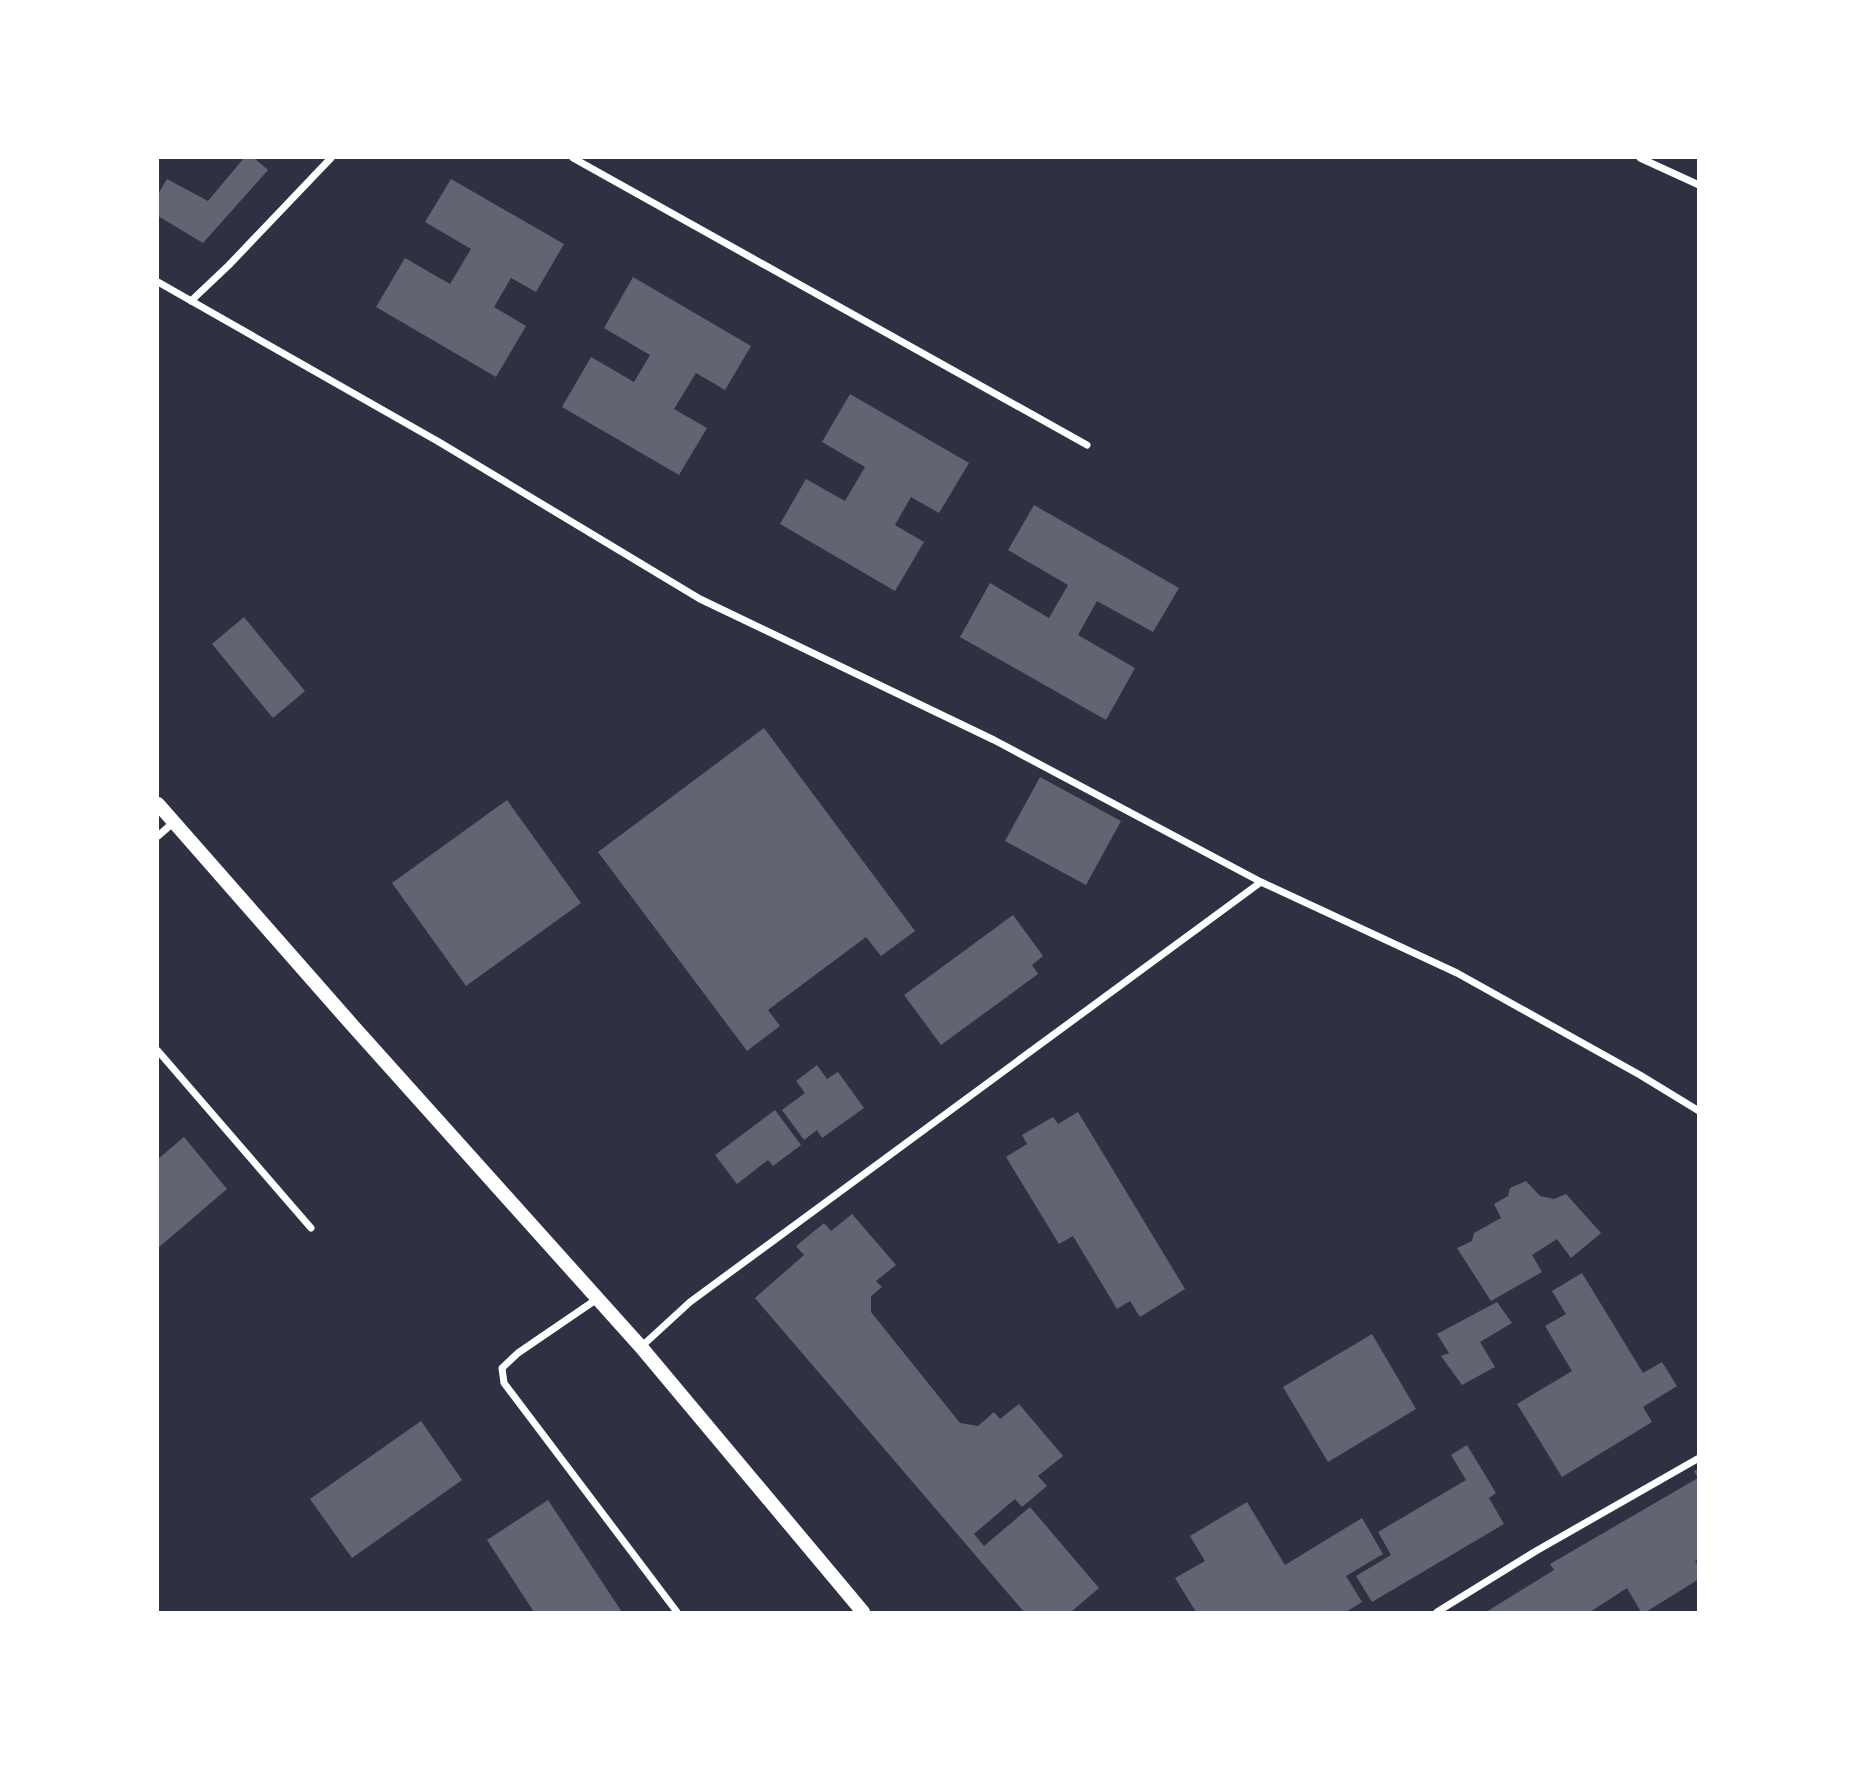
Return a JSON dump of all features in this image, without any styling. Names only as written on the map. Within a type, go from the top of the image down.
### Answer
[{"type":"main road","points":[[158,804],[353,1027],[641,1346],[863,1612]]},
{"type":"street","points":[[191,300],[229,265],[331,158]]},
{"type":"street","points":[[573,158],[1087,444]]},
{"type":"street","points":[[1640,158],[1699,186]]},
{"type":"street","points":[[158,282],[439,442],[700,599],[994,740],[1261,882],[1457,973],[1699,1111]]},
{"type":"street","points":[[158,836],[174,822]]},
{"type":"street","points":[[641,1346],[690,1302],[1261,882]]},
{"type":"street","points":[[158,1051],[311,1228]]},
{"type":"street","points":[[598,1298],[517,1353],[502,1368],[504,1383],[677,1612]]},
{"type":"street","points":[[1437,1612],[1535,1551],[1699,1458]]},
{"type":"building","points":[[244,158],[254,158],[268,170],[203,243],[158,216],[158,194],[167,179],[208,201]]},
{"type":"building","points":[[451,179],[564,244],[536,292],[511,278],[494,307],[526,326],[496,377],[376,307],[405,258],[450,284],[471,249],[425,222]]},
{"type":"building","points":[[633,277],[751,346],[725,390],[696,373],[674,409],[707,428],[679,475],[562,407],[591,357],[634,382],[650,355],[604,328]]},
{"type":"building","points":[[850,394],[969,463],[939,513],[911,497],[895,525],[924,542],[895,591],[780,524],[806,479],[845,501],[865,467],[822,442]]},
{"type":"building","points":[[1034,505],[1179,588],[1153,632],[1097,601],[1078,635],[1135,668],[1106,720],[960,637],[990,583],[1049,618],[1068,585],[1008,550]]},
{"type":"building","points":[[244,617],[305,691],[273,718],[212,644]]},
{"type":"building","points":[[764,728],[915,931],[881,956],[866,937],[768,1010],[780,1026],[747,1051],[598,852]]},
{"type":"building","points":[[1040,777],[1121,821],[1086,885],[1005,841]]},
{"type":"building","points":[[507,800],[581,903],[466,986],[392,883]]},
{"type":"building","points":[[1013,915],[1043,956],[1032,965],[1038,974],[941,1045],[904,995]]},
{"type":"building","points":[[817,1065],[827,1079],[838,1072],[864,1108],[822,1138],[817,1130],[804,1140],[782,1110],[805,1093],[796,1081]]},
{"type":"building","points":[[775,1110],[801,1145],[773,1166],[768,1160],[737,1184],[715,1155]]},
{"type":"building","points":[[1078,1112],[1185,1289],[1140,1317],[1130,1301],[1117,1309],[1073,1236],[1059,1244],[1006,1157],[1027,1144],[1022,1135],[1053,1117],[1058,1124]]},
{"type":"building","points":[[184,1137],[227,1189],[158,1248],[158,1159]]},
{"type":"building","points":[[1526,1181],[1540,1196],[1554,1199],[1566,1194],[1601,1233],[1571,1258],[1557,1239],[1532,1255],[1542,1272],[1491,1301],[1457,1248],[1472,1241],[1474,1233],[1501,1218],[1494,1204],[1508,1196],[1510,1188]]},
{"type":"building","points":[[852,1214],[896,1265],[876,1281],[882,1287],[871,1296],[871,1312],[960,1423],[978,1426],[994,1412],[1000,1419],[1019,1404],[1063,1456],[1038,1476],[1047,1486],[1022,1507],[1015,1499],[974,1534],[984,1546],[1030,1507],[1099,1588],[1071,1612],[1024,1612],[755,1298],[804,1255],[796,1246],[824,1223],[831,1231]]},
{"type":"building","points":[[1582,1273],[1643,1373],[1662,1362],[1677,1386],[1643,1407],[1652,1422],[1562,1477],[1517,1404],[1572,1371],[1545,1326],[1566,1314],[1552,1291]]},
{"type":"building","points":[[1497,1302],[1512,1323],[1480,1342],[1495,1367],[1462,1385],[1441,1356],[1449,1353],[1437,1334]]},
{"type":"building","points":[[1372,1334],[1416,1409],[1328,1462],[1283,1387]]},
{"type":"building","points":[[421,1421],[462,1480],[352,1558],[310,1499]]},
{"type":"building","points":[[1467,1445],[1496,1493],[1489,1498],[1504,1524],[1372,1602],[1356,1576],[1391,1555],[1378,1532],[1466,1480],[1451,1455]]},
{"type":"building","points":[[1699,1469],[1699,1559],[1695,1561],[1699,1566],[1699,1579],[1646,1612],[1641,1612],[1627,1588],[1590,1612],[1486,1612],[1554,1570],[1550,1564],[1698,1478],[1694,1471]]},
{"type":"building","points":[[548,1500],[622,1612],[534,1612],[487,1540]]},
{"type":"building","points":[[1247,1502],[1285,1565],[1362,1518],[1383,1554],[1346,1576],[1362,1602],[1346,1612],[1196,1612],[1175,1578],[1205,1561],[1190,1536]]}]
